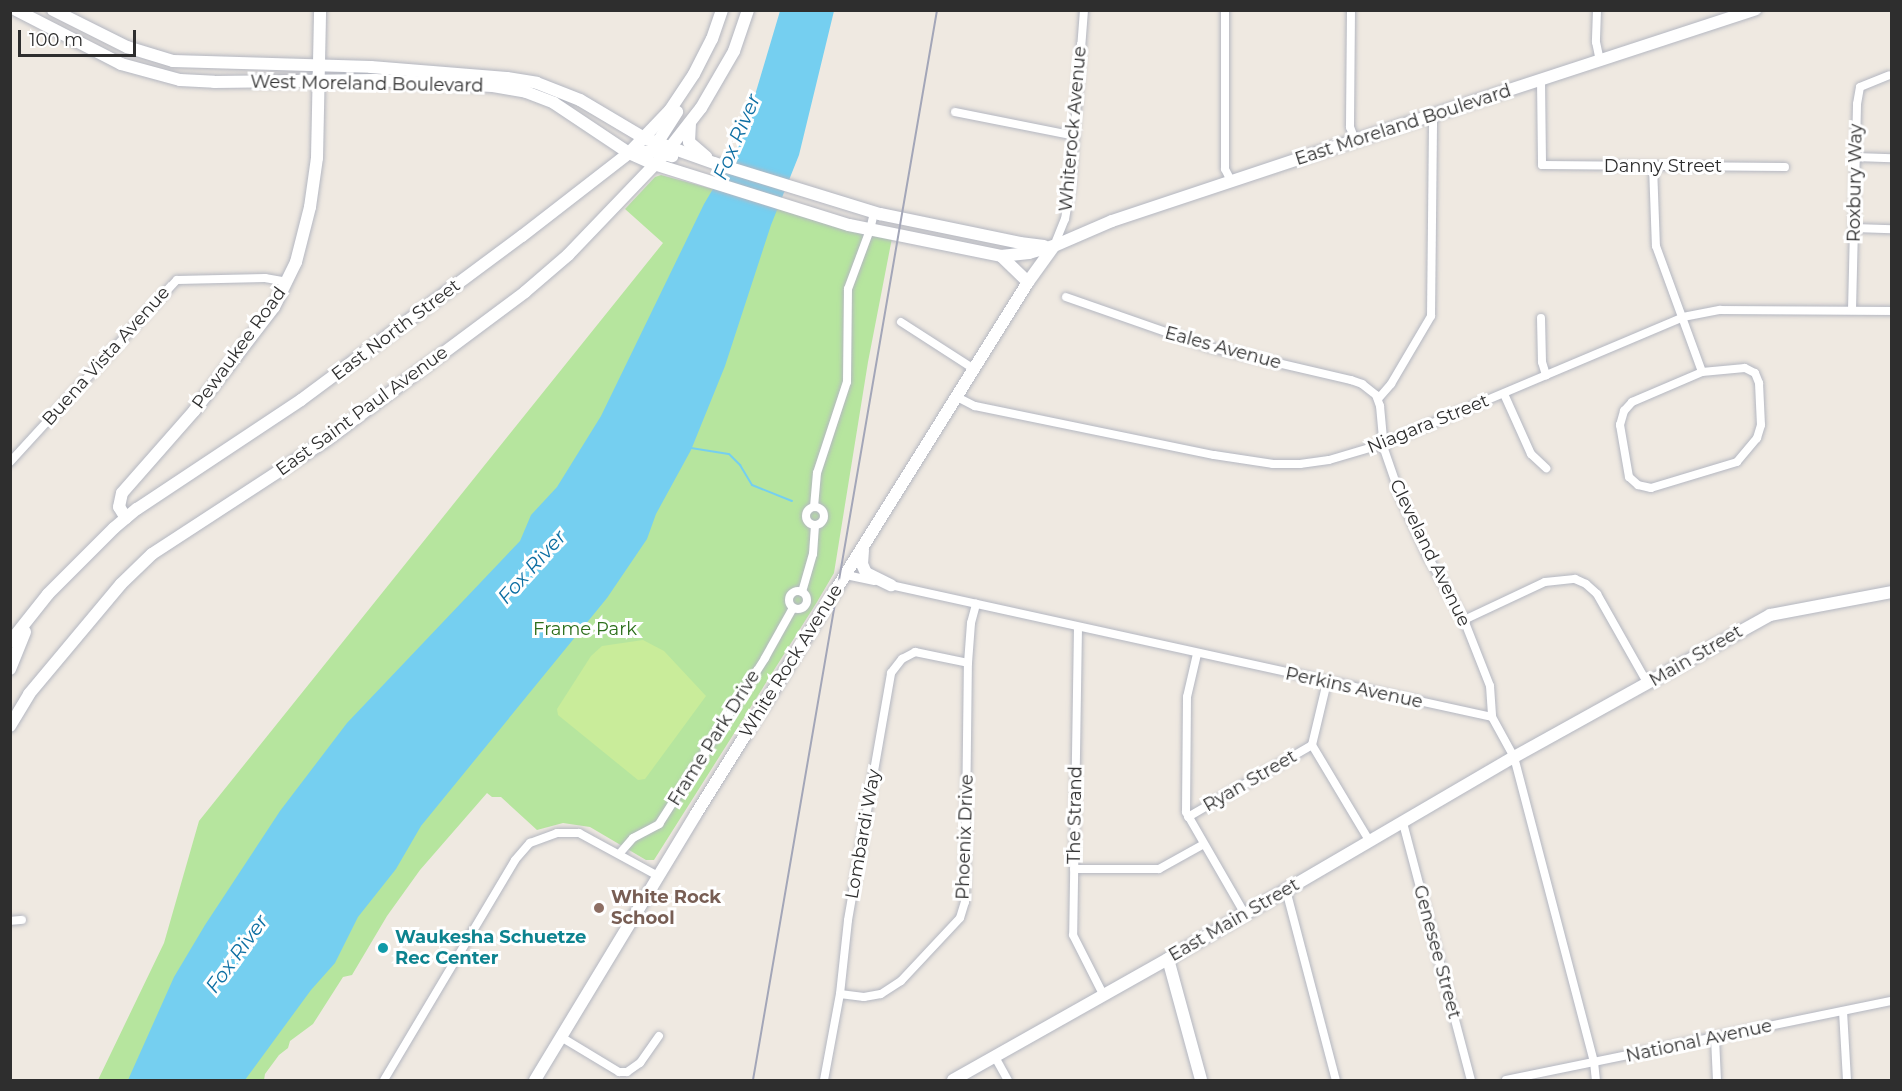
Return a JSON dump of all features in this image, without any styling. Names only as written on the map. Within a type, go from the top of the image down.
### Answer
[{"type":"main road","name":"West Moreland Boulevard","points":[[16,10],[109,59],[160,76],[198,82],[375,80],[512,88],[554,103],[629,153],[654,164],[712,172]]},
{"type":"main road","name":"West Moreland Boulevard","points":[[54,10],[127,48],[188,62],[319,64],[507,78],[537,83],[580,100],[661,149]]},
{"type":"main road","name":"Pewaukee Road","points":[[126,518],[119,507],[122,493],[212,389],[274,307],[288,282],[302,242],[313,188],[320,82],[320,10]]},
{"type":"main road","points":[[629,153],[661,149],[690,123],[710,95],[734,51],[748,10]]},
{"type":"main road","name":"East Moreland Boulevard","points":[[661,149],[712,172],[788,195],[870,230],[1001,256],[1029,253],[1054,246],[1112,221],[1231,181],[1755,10]]},
{"type":"main road","points":[[654,164],[717,45],[720,14]]},
{"type":"main road","name":"East North Street","points":[[10,642],[48,594],[126,518],[172,484],[301,400],[522,236],[629,153],[670,110],[699,66],[720,14]]},
{"type":"main road","points":[[160,76],[164,58]]},
{"type":"main road","points":[[258,82],[259,64]]},
{"type":"main road","points":[[690,123],[689,142],[712,172]]},
{"type":"main road","name":"East Saint Paul Avenue","points":[[10,726],[29,694],[121,584],[152,554],[324,442],[539,281],[568,255],[654,164]]},
{"type":"main road","name":"East Moreland Boulevard","points":[[712,172],[788,195],[826,198],[874,212],[950,229],[1020,243],[1054,246]]},
{"type":"main road","points":[[946,245],[950,229]]},
{"type":"main road","name":"White Rock Avenue","points":[[535,1080],[658,876],[1028,282],[1054,246]]},
{"type":"main road","points":[[1001,256],[1028,282]]},
{"type":"main road","points":[[864,545],[862,564],[867,573],[891,585]]},
{"type":"main road","name":"Main Street","points":[[1514,757],[1770,615],[1892,592]]},
{"type":"main road","name":"East North Street","points":[[10,669],[33,615]]},
{"type":"main road","name":"East Main Street","points":[[953,1080],[1104,996],[1514,757]]},
{"type":"main road","points":[[1168,959],[1201,1080]]},
{"type":"street","name":"Whiterock Avenue","points":[[1054,246],[1065,219],[1071,192],[1084,10]]},
{"type":"street","points":[[1225,10],[1225,169],[1231,181]]},
{"type":"street","points":[[1351,10],[1350,127],[1355,140]]},
{"type":"street","points":[[1596,10],[1596,42],[1600,61]]},
{"type":"street","name":"Roxbury Way","points":[[1852,310],[1855,157],[1860,87],[1889,75]]},
{"type":"street","name":"Danny Street","points":[[1541,80],[1542,165],[1785,167]]},
{"type":"street","points":[[955,112],[1075,136]]},
{"type":"street","points":[[1378,399],[1391,384],[1431,316],[1433,115]]},
{"type":"street","points":[[1855,157],[1892,158]]},
{"type":"street","points":[[1653,166],[1656,246],[1702,372]]},
{"type":"street","name":"Frame Park Drive","points":[[620,853],[633,838],[659,824],[765,658],[793,608],[799,609],[806,604],[807,598],[802,592],[813,554],[815,526],[809,523],[806,515],[814,507],[817,474],[847,381],[848,289],[870,230],[874,212]]},
{"type":"street","points":[[1854,228],[1892,229]]},
{"type":"street","name":"Buena Vista Avenue","points":[[10,462],[171,284],[183,278],[265,278],[288,282]]},
{"type":"street","name":"Eales Avenue","points":[[1066,297],[1209,347],[1351,380],[1370,389],[1378,399]]},
{"type":"street","name":"Niagara Street","points":[[957,397],[975,405],[1065,425],[1273,464],[1320,461],[1383,444],[1683,317],[1720,310],[1892,311]]},
{"type":"street","points":[[1541,318],[1542,362],[1546,375]]},
{"type":"street","points":[[901,322],[974,369]]},
{"type":"street","points":[[1745,368],[1755,373],[1759,383],[1761,425],[1757,438],[1737,462],[1650,488],[1638,485],[1629,477],[1620,425],[1624,411],[1632,402],[1702,372],[1745,368]]},
{"type":"street","points":[[1504,394],[1531,454],[1546,468]]},
{"type":"street","name":"Cleveland Avenue","points":[[1378,399],[1383,444],[1412,522],[1445,589],[1464,620],[1490,686],[1492,717]]},
{"type":"street","name":"Perkins Avenue","points":[[846,575],[1197,654],[1492,717]]},
{"type":"street","points":[[1464,620],[1545,582],[1575,579],[1587,584],[1597,594],[1648,684]]},
{"type":"street","name":"Phoenix Drive","points":[[840,994],[864,997],[881,994],[902,981],[960,918],[965,902],[967,882],[968,663],[970,623],[976,604]]},
{"type":"street","name":"The Strand","points":[[1078,627],[1072,935],[1104,996]]},
{"type":"street","name":"Lombardi Way","points":[[824,1080],[840,994],[848,920],[891,673],[902,659],[915,652],[968,663]]},
{"type":"street","points":[[1197,654],[1187,697],[1185,794],[1188,817],[1245,914]]},
{"type":"street","points":[[1326,682],[1312,745],[1370,842]]},
{"type":"street","points":[[1492,717],[1514,757],[1594,1062],[1596,1080]]},
{"type":"street","name":"Ryan Street","points":[[1188,817],[1312,745]]},
{"type":"street","name":"Genesee Street","points":[[1403,823],[1471,1080]]},
{"type":"street","points":[[384,1080],[524,849],[545,835],[571,832],[594,838],[658,876]]},
{"type":"street","points":[[1074,869],[1159,869],[1204,844]]},
{"type":"street","points":[[1286,890],[1336,1080]]},
{"type":"street","points":[[10,921],[22,920]]},
{"type":"street","name":"National Avenue","points":[[1506,1080],[1892,1002]]},
{"type":"street","points":[[1843,1011],[1846,1080]]},
{"type":"street","points":[[561,1037],[619,1072],[627,1072],[640,1063],[659,1036]]},
{"type":"street","points":[[1715,1038],[1717,1080]]},
{"type":"street","points":[[994,1057],[1008,1080]]},
{"type":"green space","name":"Frame Park","points":[[661,175],[892,238],[868,362],[834,573],[817,602],[654,860],[646,860],[590,827],[563,823],[537,830],[501,797],[492,797],[487,793],[420,870],[387,916],[352,975],[343,977],[313,1024],[290,1041],[288,1048],[279,1055],[265,1074],[264,1080],[98,1080],[164,943],[199,821],[663,243],[625,209],[655,177]]},
{"type":"green space","points":[[643,640],[664,651],[706,696],[645,779],[638,780],[558,715],[557,709],[591,656],[602,646]]},
{"type":"water","name":"Fox River","points":[[780,11],[834,11],[799,155],[771,225],[725,366],[691,450],[656,514],[647,539],[607,598],[421,826],[396,869],[358,917],[335,963],[311,990],[245,1080],[128,1080],[174,977],[205,925],[280,811],[347,723],[520,541],[531,515],[557,487],[601,416],[704,204],[741,142]]},
{"type":"waterway","points":[[691,448],[729,454],[740,465],[752,485],[792,501]]},
{"type":"railway","points":[[753,1080],[937,10]]},
{"type":"place","name":"White Rock School","points":[[599,908]]},
{"type":"place","name":"Waukesha Schuetze Rec Center","points":[[383,948]]}]
